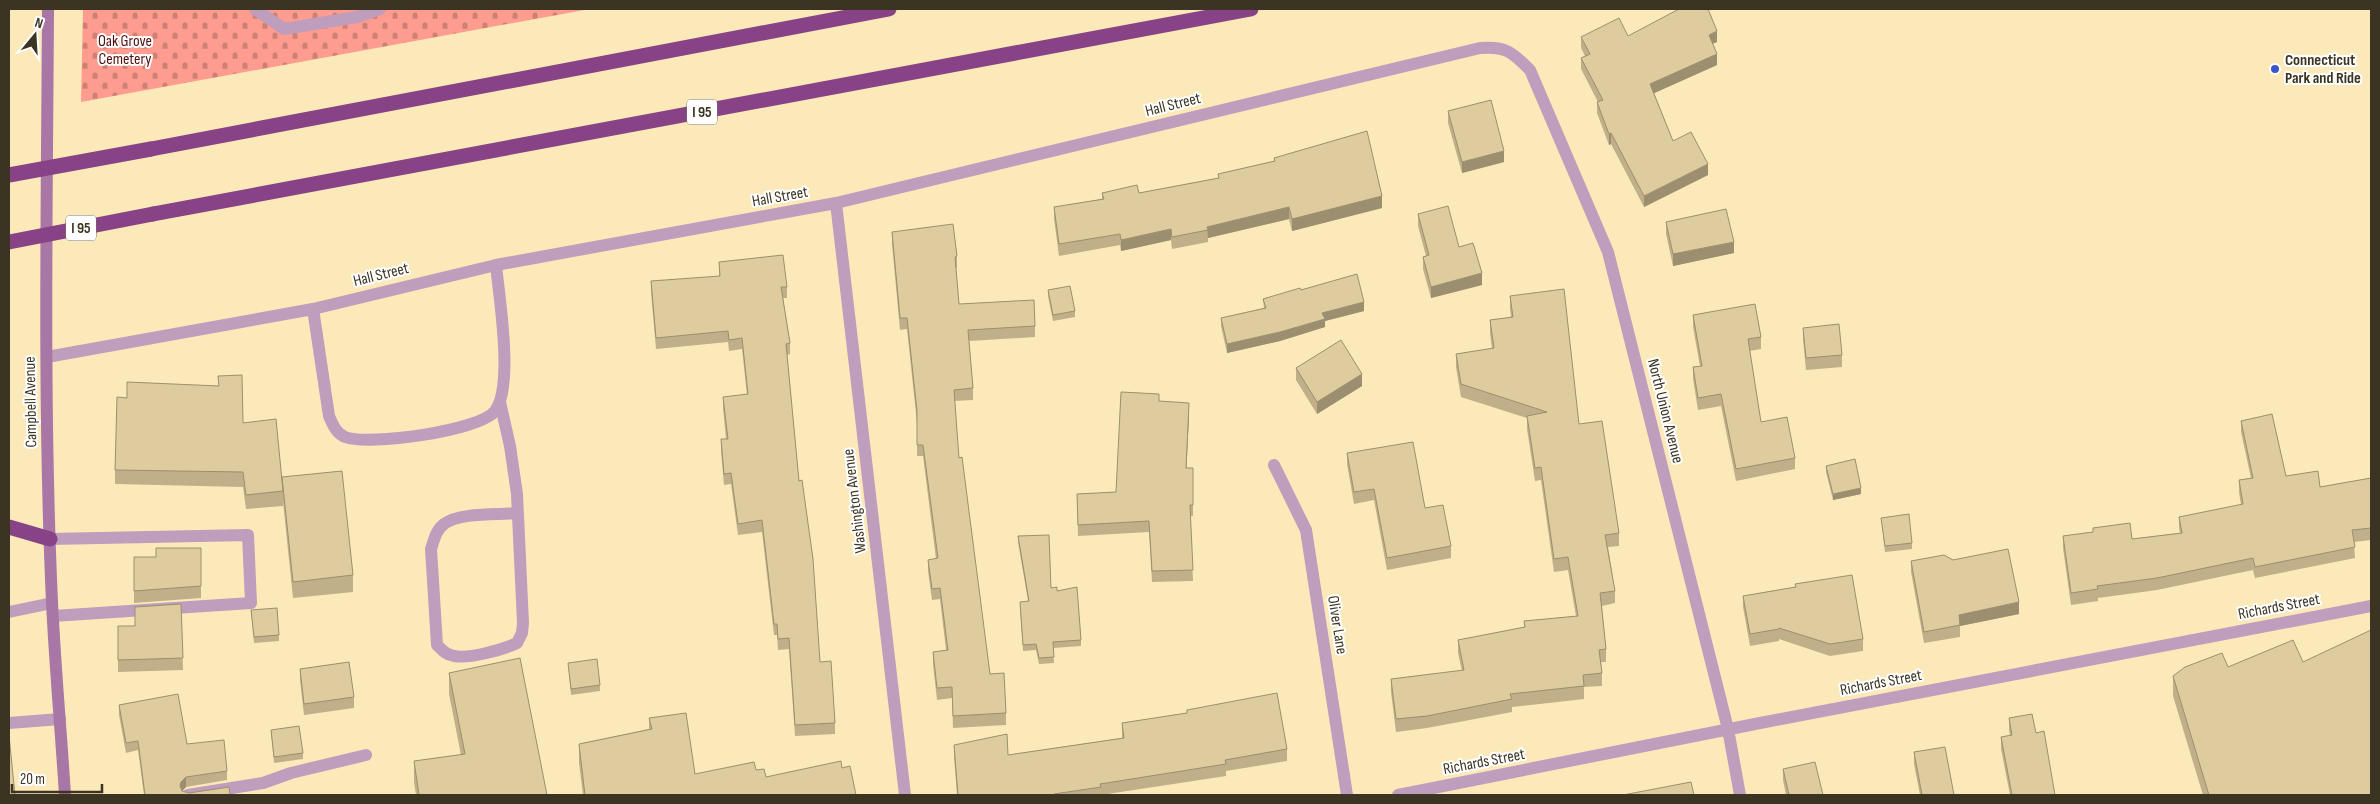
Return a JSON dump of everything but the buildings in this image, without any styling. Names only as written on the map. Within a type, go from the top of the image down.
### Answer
[{"type":"highway","points":[[9,175],[889,9]]},
{"type":"highway","name":"I 95","points":[[9,242],[1251,9]]},
{"type":"highway","points":[[9,527],[50,539]]},
{"type":"main road","name":"Campbell Avenue","points":[[48,9],[47,357],[50,539],[52,610],[65,795]]},
{"type":"street","points":[[255,9],[284,29],[357,16],[380,9]]},
{"type":"street","name":"Hall Street","points":[[47,357],[313,308],[496,265],[836,203],[1480,48],[1493,47],[1512,53]]},
{"type":"street","name":"North Union Avenue","points":[[1512,53],[1530,70],[1608,252],[1728,729],[1740,795]]},
{"type":"street","name":"Washington Avenue","points":[[836,203],[905,795]]},
{"type":"street","points":[[496,265],[505,362],[500,402],[518,494],[522,633],[517,643],[492,652],[455,656],[444,652],[437,645],[431,548],[435,536],[443,525],[454,519],[518,514]]},
{"type":"street","points":[[313,308],[329,416],[335,429],[343,436],[355,440],[390,440],[474,425],[488,418],[500,402]]},
{"type":"street","name":"Oliver Lane","points":[[1274,465],[1306,530],[1347,795]]},
{"type":"street","points":[[9,612],[251,603],[248,535],[50,539]]},
{"type":"street","name":"Richards Street","points":[[1398,795],[1728,729],[2371,606]]},
{"type":"street","points":[[9,723],[60,719]]},
{"type":"street","points":[[188,795],[263,783],[290,773],[366,756]]},
{"type":"green space","name":"Oak Grove Cemetery","points":[[83,9],[590,9],[81,102]]},
{"type":"place","name":"Connecticut Park and Ride","points":[[2275,69]]}]
